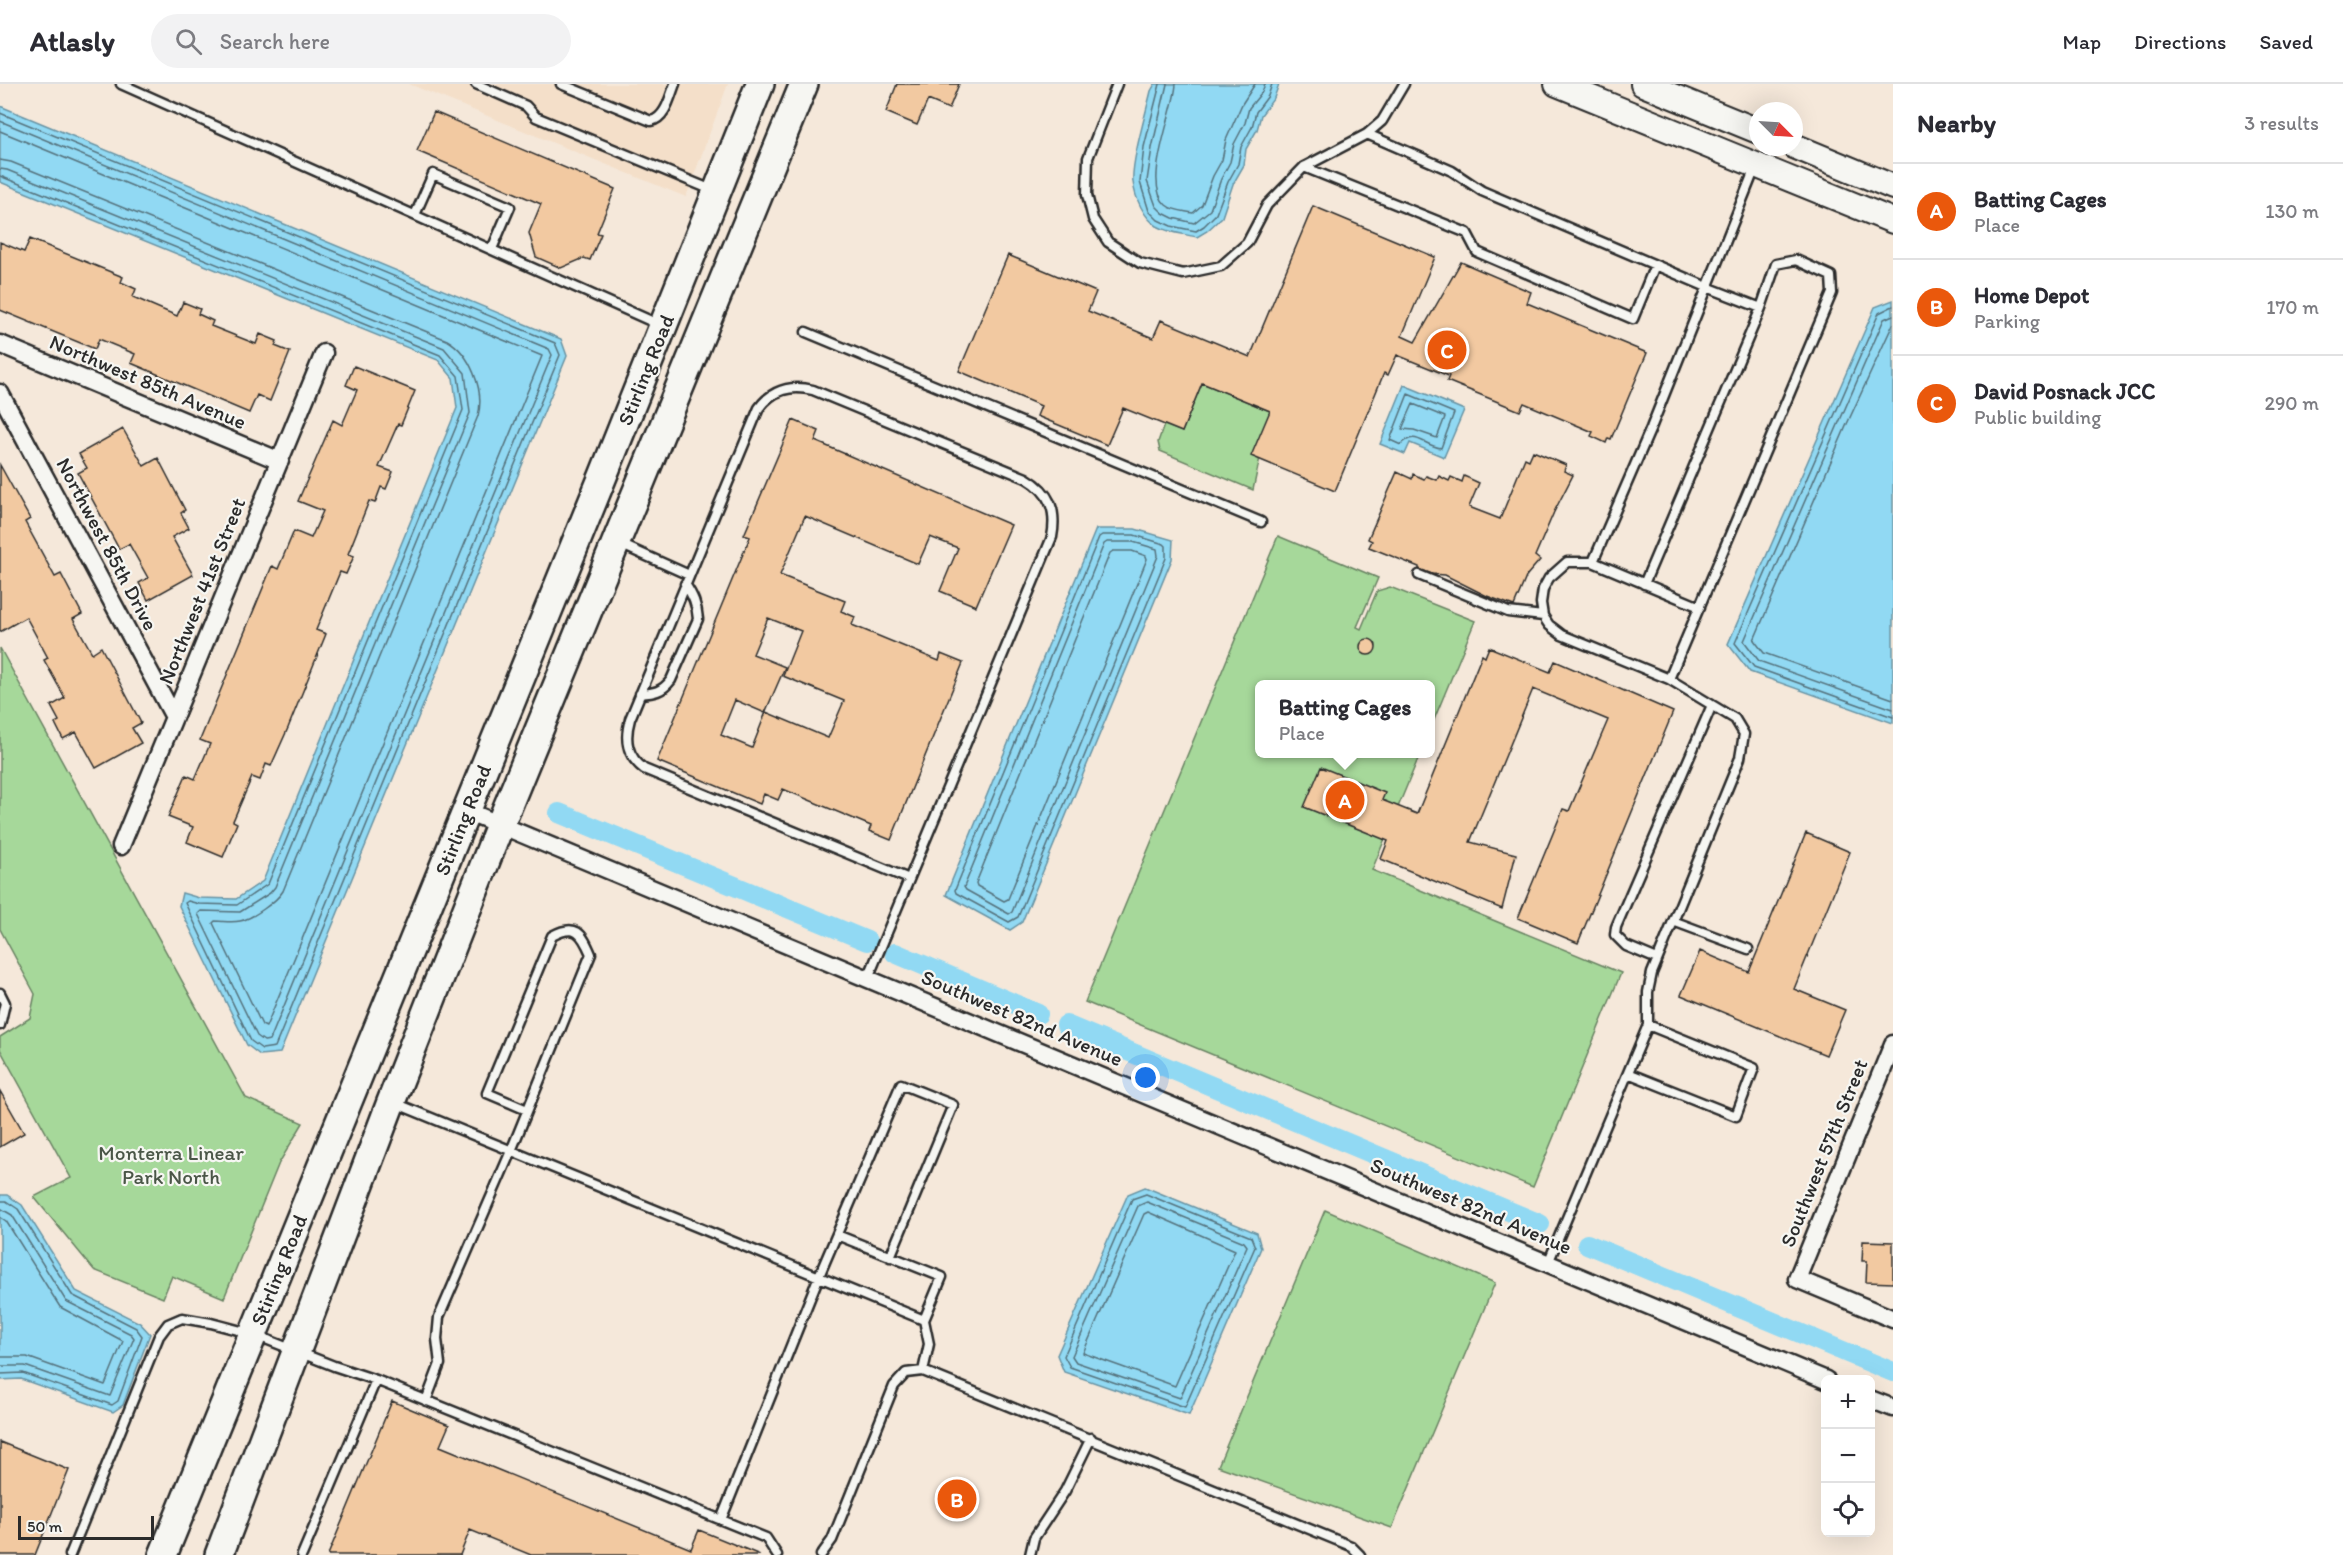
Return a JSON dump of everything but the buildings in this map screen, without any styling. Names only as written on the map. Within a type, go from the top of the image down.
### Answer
[{"type":"main road","name":"Stirling Road","points":[[163,1555],[467,811],[760,84]]},
{"type":"main road","name":"Stirling Road","points":[[219,1555],[391,1102],[500,825],[804,84]]},
{"type":"main road","points":[[1557,84],[1893,221]]},
{"type":"main road","points":[[1643,84],[1749,127]]},
{"type":"main road","points":[[1803,150],[1893,187]]},
{"type":"main road","points":[[663,326],[699,340]]},
{"type":"street","name":"Northwest 85th Avenue","points":[[0,344],[280,460]]},
{"type":"street","name":"Northwest 41st Street","points":[[121,846],[324,353]]},
{"type":"street","name":"Northwest 85th Drive","points":[[0,393],[174,717]]},
{"type":"street","name":"Southwest 82nd Avenue","points":[[467,811],[1821,1378]]},
{"type":"street","name":"Southwest 57th Street","points":[[1893,1044],[1797,1279],[1893,1319]]},
{"type":"street","points":[[1875,1401],[1893,1408]]},
{"type":"lane","points":[[121,84],[663,326]]},
{"type":"lane","points":[[476,84],[491,87],[526,105],[536,117],[717,192]]},
{"type":"lane","points":[[561,84],[651,121],[657,120],[663,113],[675,84]]},
{"type":"lane","points":[[1117,84],[1089,158],[1087,195],[1093,219],[1108,242],[1140,263],[1183,274],[1221,266],[1247,243],[1267,205],[1304,166],[1367,134],[1382,121],[1404,84]]},
{"type":"lane","points":[[1367,134],[1452,171],[1482,191],[1761,308]]},
{"type":"lane","points":[[1304,166],[1467,233],[1477,252],[1633,319],[1655,265]]},
{"type":"lane","points":[[1593,562],[1651,428],[1756,166]]},
{"type":"lane","points":[[415,215],[433,174],[510,207],[492,249]]},
{"type":"lane","points":[[1644,584],[1761,308],[1776,264],[1796,260],[1831,276],[1832,293],[1669,679]]},
{"type":"lane","points":[[806,332],[1261,522]]},
{"type":"lane","points":[[868,978],[1052,537],[1054,513],[1045,492],[1026,478],[824,394],[801,387],[790,388],[770,395],[759,408],[640,694],[626,731],[626,742],[636,763],[644,769],[909,879]]},
{"type":"lane","points":[[616,543],[688,574]]},
{"type":"lane","points":[[1548,1263],[1648,1025],[1648,992],[1657,960],[1740,758],[1744,734],[1736,719],[1669,679],[1562,635],[1549,625],[1543,616],[1543,589],[1556,569],[1567,562],[1593,562],[1700,607]]},
{"type":"lane","points":[[1419,575],[1508,612],[1543,616]]},
{"type":"lane","points":[[640,694],[656,693],[665,688],[671,680],[698,620],[698,609],[694,598],[685,585]]},
{"type":"lane","points":[[1657,960],[1626,946],[1616,935],[1616,927],[1712,705]]},
{"type":"lane","points":[[1673,921],[1748,949]]},
{"type":"lane","points":[[426,1401],[440,1364],[437,1339],[439,1317],[511,1151],[591,954],[584,936],[573,930],[562,930],[552,936],[488,1093],[527,1110]]},
{"type":"lane","points":[[0,993],[5,1003],[0,1024]]},
{"type":"lane","points":[[1628,1073],[1736,1116],[1754,1068],[1648,1025]]},
{"type":"lane","points":[[721,1520],[819,1276],[901,1084],[953,1105],[890,1257]]},
{"type":"lane","points":[[391,1102],[924,1320]]},
{"type":"lane","points":[[837,1234],[942,1277],[924,1320],[928,1344],[923,1371]]},
{"type":"lane","points":[[70,1555],[159,1336],[168,1324],[182,1318],[253,1334],[376,1380],[766,1539],[776,1555]]},
{"type":"lane","points":[[821,1555],[832,1540],[894,1386],[906,1373],[923,1371],[1351,1546],[1360,1555]]},
{"type":"lane","points":[[302,1555],[376,1380]]},
{"type":"lane","points":[[1030,1555],[1034,1538],[1065,1491],[1091,1438]]},
{"type":"shaded area","points":[[409,84],[728,84],[686,197]]},
{"type":"green space","points":[[1202,383],[1270,411],[1253,490],[1160,451],[1158,442],[1164,425],[1182,432]]},
{"type":"green space","points":[[1278,536],[1378,578],[1357,627],[1361,629],[1377,591],[1390,587],[1475,621],[1435,717],[1435,680],[1255,680],[1255,758],[1418,758],[1372,870],[1621,973],[1533,1187],[1085,1002]]},
{"type":"green space","name":"Monterra Linear Park North","points":[[0,648],[246,1098],[303,1123],[279,1163],[224,1298],[172,1276],[163,1298],[94,1270],[34,1197],[71,1178],[0,1049],[0,1037],[30,1018],[35,994],[0,929]]},
{"type":"green space","points":[[1325,1210],[1495,1283],[1392,1528],[1218,1466]]},
{"type":"water","points":[[1155,84],[1279,84],[1274,98],[1261,115],[1257,130],[1246,149],[1244,165],[1233,184],[1222,217],[1197,237],[1172,232],[1157,226],[1144,213],[1136,194],[1133,182],[1134,163],[1151,91]]},
{"type":"water","points":[[0,106],[561,339],[567,356],[280,1053],[260,1055],[247,1045],[179,906],[182,893],[199,898],[236,899],[263,881],[457,408],[453,378],[438,360],[0,182]]},
{"type":"water","points":[[1893,300],[1893,723],[1750,672],[1728,644],[1875,307]]},
{"type":"water","points":[[1404,385],[1464,410],[1444,457],[1410,443],[1405,454],[1380,444]]},
{"type":"water","points":[[1096,529],[1135,529],[1173,540],[1172,559],[1022,922],[1010,930],[946,895]]},
{"type":"water","points":[[1145,1187],[1257,1233],[1261,1248],[1189,1415],[1064,1372],[1057,1355],[1128,1194]]},
{"type":"water","points":[[0,1195],[7,1195],[22,1205],[76,1291],[140,1323],[150,1334],[123,1405],[113,1412],[21,1379],[0,1380]]},
{"type":"waterway","points":[[559,813],[867,941]]},
{"type":"waterway","points":[[895,953],[1038,1014]]},
{"type":"waterway","points":[[1066,1025],[1540,1224]]},
{"type":"waterway","points":[[1587,1244],[1893,1372]]},
{"type":"place","name":"David Posnack JCC","points":[[1447,350]]},
{"type":"place","name":"Batting Cages","points":[[1345,800]]},
{"type":"place","name":"Home Depot","points":[[957,1499]]}]
